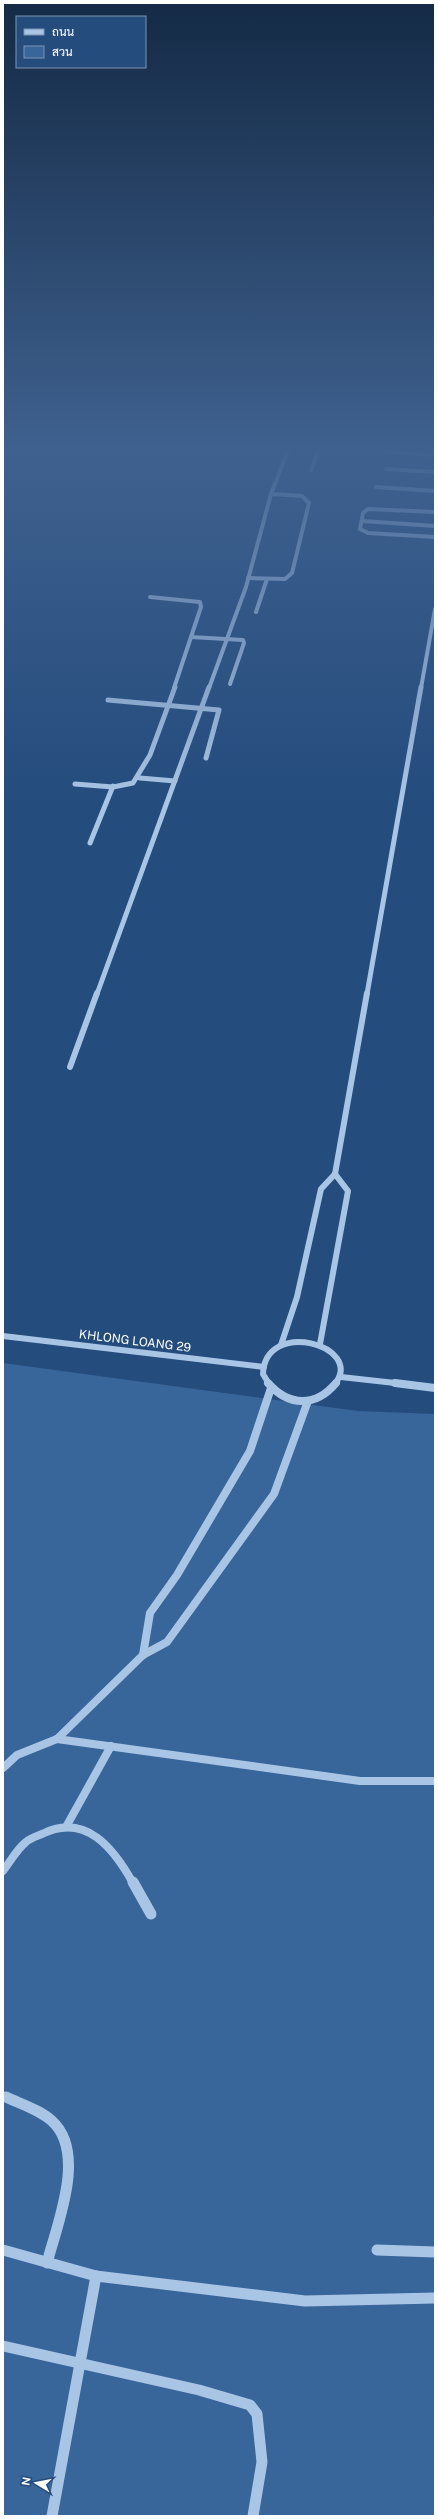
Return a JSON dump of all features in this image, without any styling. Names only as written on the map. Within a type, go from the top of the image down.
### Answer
[{"type":"street","points":[[70,1067],[227,638],[251,566]]},
{"type":"street","points":[[248,578],[267,580],[285,579],[292,573],[294,566]]},
{"type":"street","points":[[256,612],[267,580]]},
{"type":"street","points":[[140,778],[169,705],[201,607],[200,602],[150,597]]},
{"type":"street","points":[[281,1345],[297,1297],[321,1189],[335,1174],[435,609]]},
{"type":"street","points":[[191,637],[239,639],[244,643],[230,684]]},
{"type":"street","points":[[108,700],[202,707],[219,710],[206,758]]},
{"type":"street","points":[[76,784],[126,786],[140,778],[175,781]]},
{"type":"street","points":[[90,843],[113,786]]},
{"type":"street","points":[[320,1344],[348,1191],[335,1174]]},
{"type":"street","name":"KHLONG LOANG 29","points":[[3,1336],[264,1367]]},
{"type":"street","points":[[293,1341],[320,1344],[330,1351],[340,1363],[341,1377],[334,1389],[321,1398],[308,1401],[294,1400],[281,1396],[271,1388],[264,1377],[264,1367],[270,1353],[281,1345],[293,1341]]},
{"type":"street","points":[[341,1377],[435,1388]]},
{"type":"street","points":[[143,1655],[150,1613],[176,1575],[250,1451],[271,1388]]},
{"type":"street","points":[[3,1768],[17,1755],[58,1739],[143,1655],[167,1642],[274,1494],[308,1401]]},
{"type":"street","points":[[58,1739],[360,1780],[435,1781]]},
{"type":"street","points":[[66,1827],[111,1746]]},
{"type":"street","points":[[3,1871],[26,1842],[50,1830],[66,1827],[84,1829],[99,1839],[119,1858],[151,1914]]},
{"type":"street","points":[[6,2097],[33,2108],[52,2121],[64,2138],[70,2173],[47,2262]]},
{"type":"street","points":[[3,2250],[96,2276],[305,2300],[435,2298]]},
{"type":"street","points":[[376,2250],[435,2252]]},
{"type":"street","points":[[52,2516],[96,2276]]},
{"type":"street","points":[[3,2346],[199,2390],[250,2405],[257,2414],[262,2462],[253,2516]]},
{"type":"green space","points":[[3,1363],[358,1411],[435,1414],[435,2516],[3,2516]]}]
